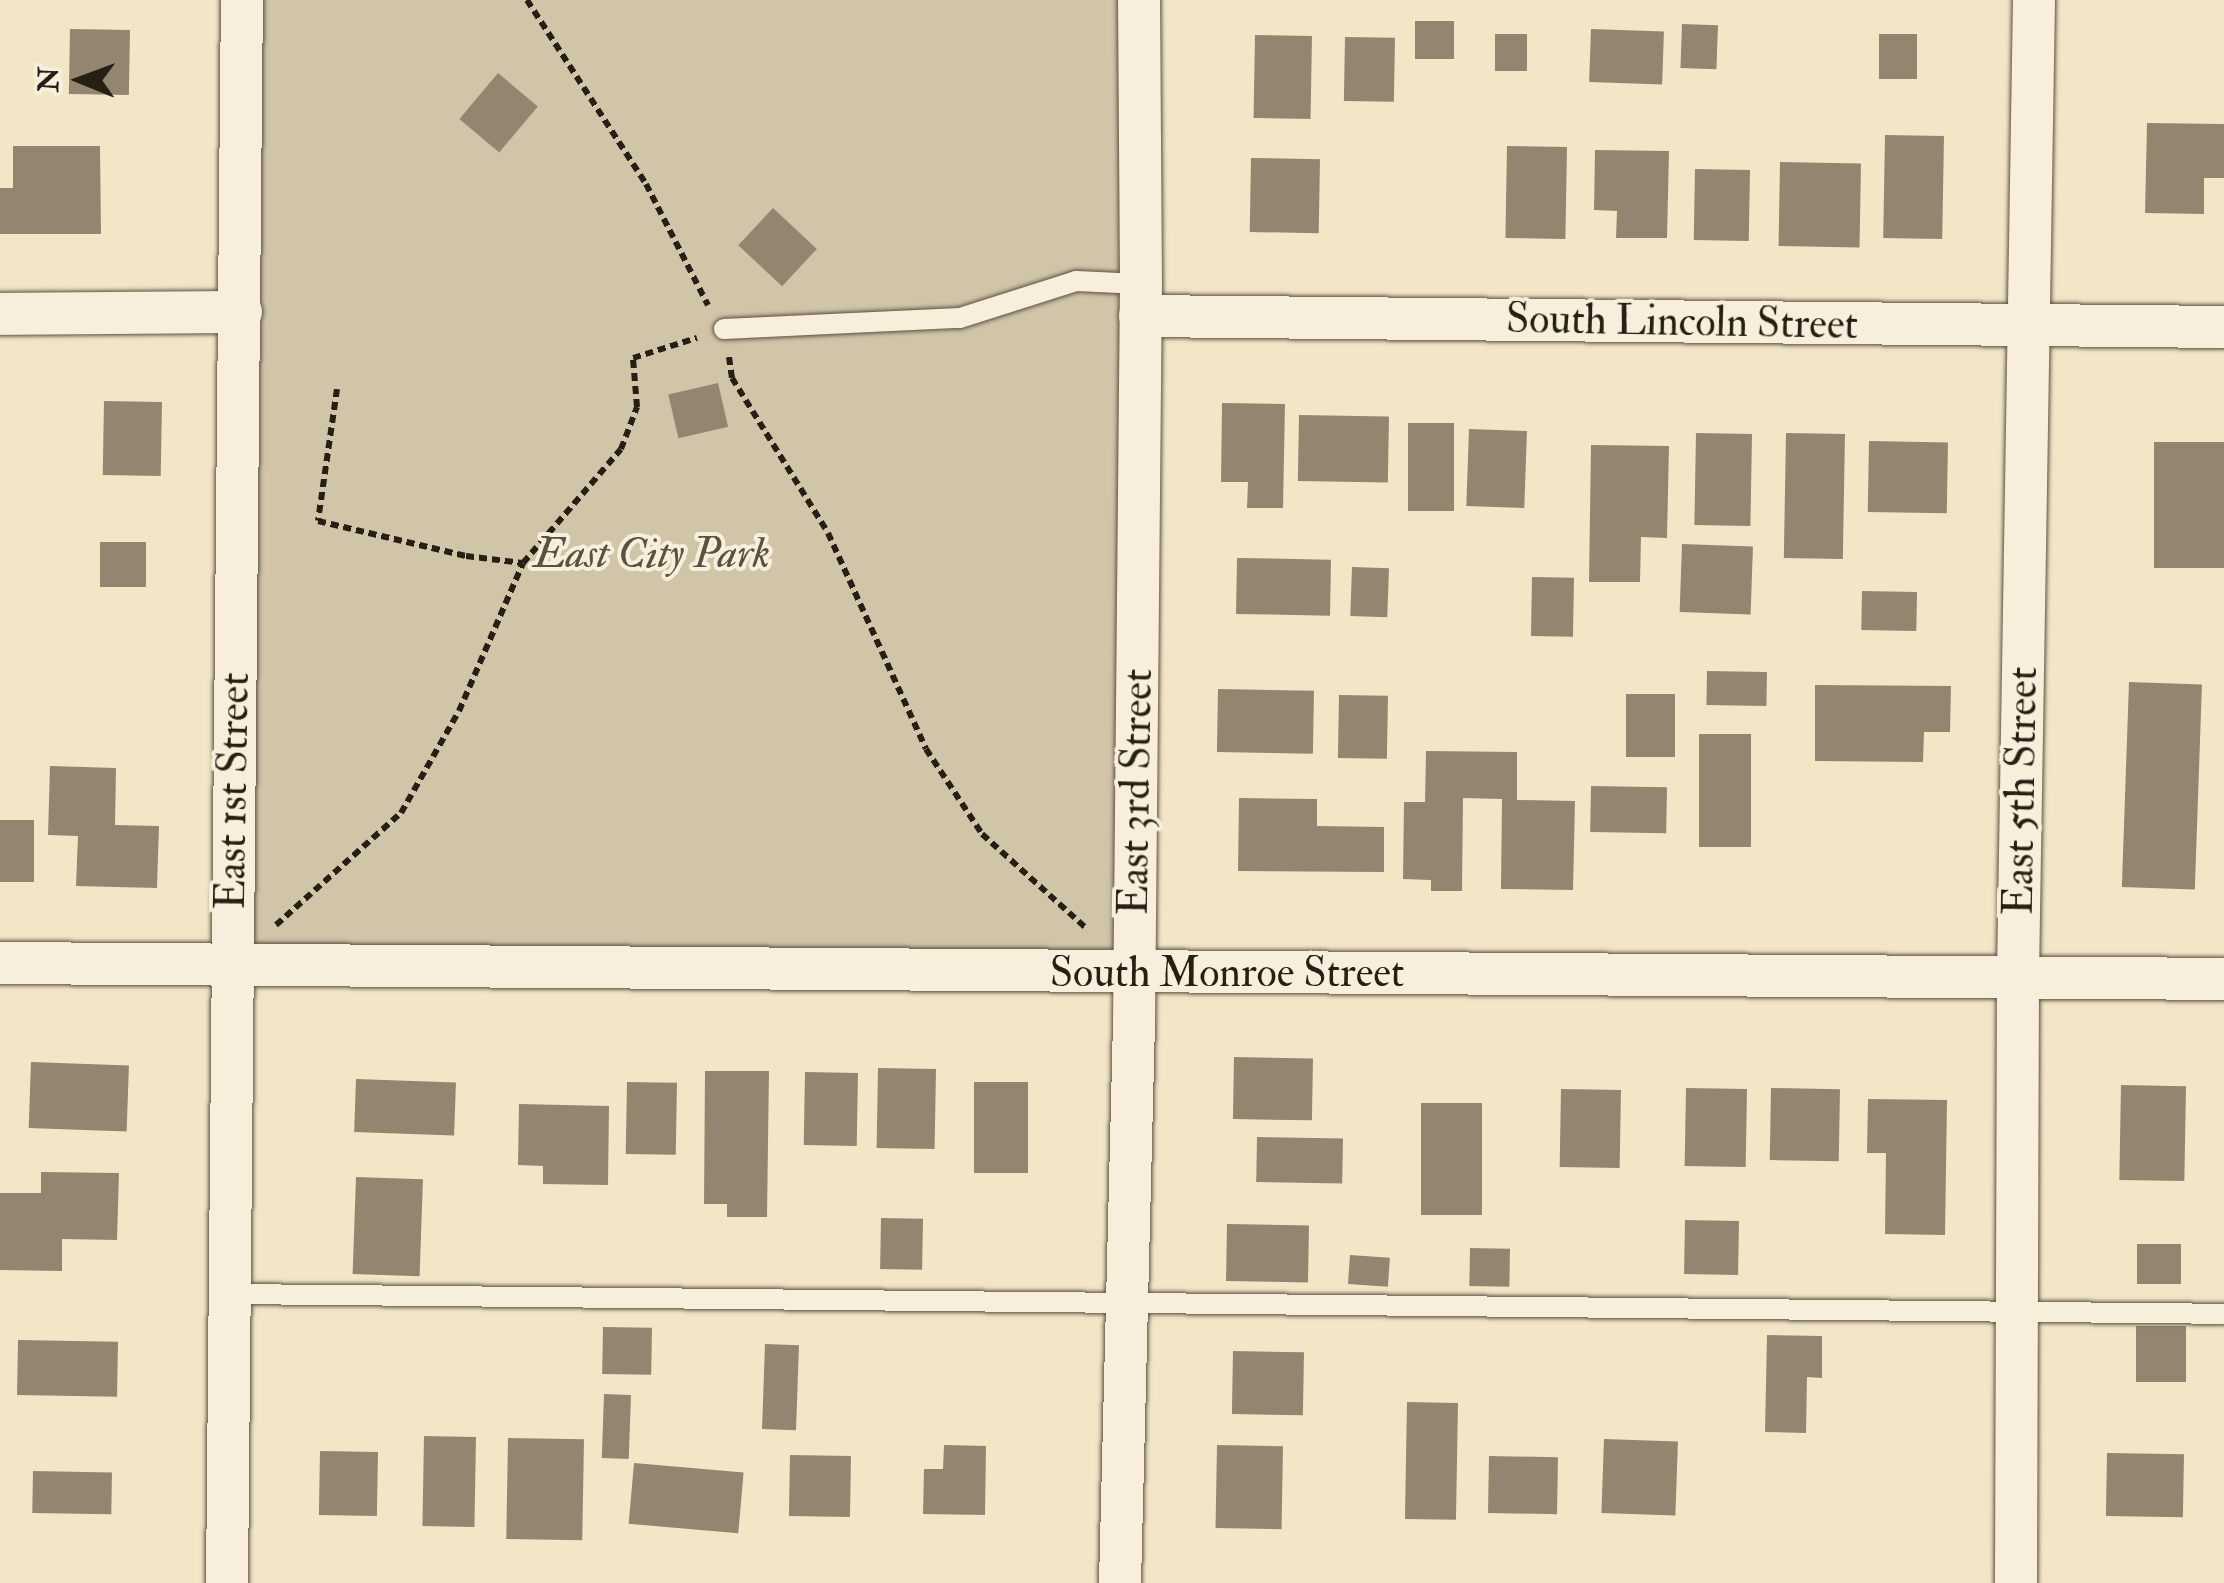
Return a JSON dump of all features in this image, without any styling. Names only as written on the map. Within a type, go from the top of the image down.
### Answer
[{"type":"street","name":"East 1st Street","points":[[227,1583],[242,0]]},
{"type":"street","name":"East 3rd Street","points":[[1120,1583],[1134,973],[1141,300],[1139,0]]},
{"type":"street","name":"East 5th Street","points":[[2016,1583],[2018,975],[2034,0]]},
{"type":"street","name":"South Lincoln Street","points":[[1141,300],[2224,327]]},
{"type":"street","points":[[0,314],[240,312]]},
{"type":"street","name":"South Monroe Street","points":[[0,964],[2018,975],[2224,980]]},
{"type":"lane","points":[[724,329],[960,318],[1076,281],[1141,300]]},
{"type":"lane","points":[[230,1294],[2224,1314]]},
{"type":"path","points":[[527,0],[646,184],[701,294],[724,329],[732,378],[828,533],[926,749],[982,834],[1134,973]]},
{"type":"path","points":[[230,966],[401,813],[459,711],[523,564],[622,449],[637,407],[633,358],[724,329]]},
{"type":"path","points":[[337,389],[318,520],[466,556],[523,564]]},
{"type":"green space","name":"East City Park","points":[[242,0],[1139,0],[1139,966],[242,966]]},
{"type":"building","points":[[1415,21],[1454,21],[1454,59],[1415,59]]},
{"type":"building","points":[[1682,24],[1718,25],[1716,69],[1680,68]]},
{"type":"building","points":[[70,29],[130,30],[129,95],[69,94]]},
{"type":"building","points":[[1591,29],[1664,32],[1662,85],[1589,82]]},
{"type":"building","points":[[1495,34],[1527,34],[1527,71],[1495,71]]},
{"type":"building","points":[[1879,34],[1917,34],[1917,79],[1879,79]]},
{"type":"building","points":[[1255,35],[1312,36],[1311,119],[1254,118]]},
{"type":"building","points":[[1345,37],[1395,38],[1394,102],[1344,101]]},
{"type":"building","points":[[498,73],[538,106],[499,152],[459,119]]},
{"type":"building","points":[[2147,123],[2224,124],[2224,178],[2204,178],[2204,214],[2145,213]]},
{"type":"building","points":[[1885,135],[1944,136],[1942,239],[1883,238]]},
{"type":"building","points":[[13,146],[100,146],[101,234],[0,234],[0,188],[13,188]]},
{"type":"building","points":[[1507,146],[1567,147],[1565,239],[1505,238]]},
{"type":"building","points":[[1595,150],[1669,151],[1667,238],[1616,238],[1617,211],[1594,210]]},
{"type":"building","points":[[1251,158],[1320,159],[1319,233],[1250,232]]},
{"type":"building","points":[[1780,162],[1861,163],[1860,247],[1779,246]]},
{"type":"building","points":[[1695,169],[1750,170],[1749,241],[1694,240]]},
{"type":"building","points":[[773,208],[817,249],[782,286],[738,245]]},
{"type":"building","points":[[718,383],[728,427],[678,438],[668,394]]},
{"type":"building","points":[[104,401],[162,402],[161,476],[103,475]]},
{"type":"building","points":[[1222,403],[1285,404],[1283,508],[1247,508],[1248,482],[1221,482]]},
{"type":"building","points":[[1299,415],[1389,417],[1388,483],[1298,481]]},
{"type":"building","points":[[1408,423],[1454,423],[1454,511],[1408,511]]},
{"type":"building","points":[[1469,429],[1527,431],[1524,508],[1466,506]]},
{"type":"building","points":[[1696,433],[1752,434],[1750,526],[1694,525]]},
{"type":"building","points":[[1786,433],[1845,434],[1843,559],[1784,558]]},
{"type":"building","points":[[1869,441],[1948,442],[1947,513],[1868,512]]},
{"type":"building","points":[[2154,442],[2224,442],[2224,568],[2154,568]]},
{"type":"building","points":[[1591,445],[1669,446],[1667,538],[1641,537],[1640,582],[1589,582]]},
{"type":"building","points":[[100,542],[146,542],[146,587],[100,587]]},
{"type":"building","points":[[1682,544],[1753,546],[1751,614],[1680,612]]},
{"type":"building","points":[[1237,558],[1331,560],[1330,616],[1236,614]]},
{"type":"building","points":[[1352,567],[1389,568],[1387,617],[1350,616]]},
{"type":"building","points":[[1532,577],[1574,578],[1573,637],[1531,636]]},
{"type":"building","points":[[1862,591],[1917,592],[1916,631],[1861,630]]},
{"type":"building","points":[[1707,671],[1767,672],[1766,706],[1706,705]]},
{"type":"building","points":[[2129,682],[2202,685],[2195,889],[2122,887]]},
{"type":"building","points":[[1815,685],[1951,686],[1950,732],[1924,732],[1923,762],[1815,761]]},
{"type":"building","points":[[1218,689],[1314,691],[1313,754],[1217,752]]},
{"type":"building","points":[[1626,694],[1675,694],[1675,757],[1626,757]]},
{"type":"building","points":[[1339,695],[1388,696],[1387,759],[1338,758]]},
{"type":"building","points":[[1699,734],[1751,734],[1751,847],[1699,847]]},
{"type":"building","points":[[1426,751],[1517,752],[1517,800],[1575,801],[1573,890],[1501,889],[1502,799],[1463,798],[1462,891],[1431,891],[1431,880],[1403,879],[1404,802],[1425,802]]},
{"type":"building","points":[[50,766],[116,768],[115,825],[159,826],[157,888],[76,886],[78,836],[48,835]]},
{"type":"building","points":[[1591,786],[1667,787],[1666,833],[1590,832]]},
{"type":"building","points":[[1239,798],[1317,799],[1317,826],[1384,827],[1384,872],[1238,871]]},
{"type":"building","points":[[0,820],[34,820],[34,882],[0,882]]},
{"type":"building","points":[[1234,1057],[1313,1058],[1312,1120],[1233,1119]]},
{"type":"building","points":[[31,1062],[129,1065],[127,1131],[29,1128]]},
{"type":"building","points":[[878,1068],[936,1069],[935,1149],[877,1148]]},
{"type":"building","points":[[705,1071],[769,1071],[767,1217],[727,1217],[727,1204],[704,1204]]},
{"type":"building","points":[[805,1072],[858,1073],[857,1146],[804,1145]]},
{"type":"building","points":[[356,1079],[456,1082],[454,1135],[354,1132]]},
{"type":"building","points":[[627,1082],[677,1083],[676,1155],[626,1154]]},
{"type":"building","points":[[974,1082],[1028,1082],[1028,1173],[974,1173]]},
{"type":"building","points":[[2121,1085],[2186,1086],[2184,1181],[2119,1180]]},
{"type":"building","points":[[1686,1088],[1747,1089],[1746,1167],[1685,1166]]},
{"type":"building","points":[[1771,1088],[1840,1089],[1839,1161],[1770,1160]]},
{"type":"building","points":[[1561,1089],[1621,1090],[1620,1168],[1560,1167]]},
{"type":"building","points":[[1868,1099],[1947,1100],[1945,1235],[1885,1234],[1886,1153],[1867,1153]]},
{"type":"building","points":[[1421,1103],[1482,1103],[1482,1215],[1421,1215]]},
{"type":"building","points":[[519,1104],[609,1106],[608,1185],[543,1184],[543,1166],[518,1165]]},
{"type":"building","points":[[1257,1137],[1343,1139],[1342,1183],[1256,1182]]},
{"type":"building","points":[[41,1172],[119,1173],[117,1240],[62,1239],[62,1271],[0,1270],[0,1193],[41,1193]]},
{"type":"building","points":[[356,1177],[423,1179],[420,1276],[353,1274]]},
{"type":"building","points":[[881,1218],[923,1219],[922,1270],[880,1269]]},
{"type":"building","points":[[1685,1220],[1739,1221],[1738,1275],[1684,1274]]},
{"type":"building","points":[[1227,1224],[1309,1225],[1308,1282],[1226,1281]]},
{"type":"building","points":[[2137,1244],[2181,1244],[2181,1284],[2137,1284]]},
{"type":"building","points":[[1470,1248],[1510,1249],[1509,1287],[1469,1286]]},
{"type":"building","points":[[1350,1255],[1390,1258],[1388,1287],[1348,1284]]},
{"type":"building","points":[[2136,1326],[2186,1326],[2186,1382],[2136,1382]]},
{"type":"building","points":[[603,1327],[652,1328],[651,1375],[602,1374]]},
{"type":"building","points":[[1767,1335],[1822,1336],[1822,1378],[1807,1377],[1806,1433],[1765,1432]]},
{"type":"building","points":[[18,1340],[118,1342],[117,1397],[17,1395]]},
{"type":"building","points":[[765,1344],[799,1345],[796,1430],[762,1429]]},
{"type":"building","points":[[1233,1351],[1304,1352],[1303,1415],[1232,1414]]},
{"type":"building","points":[[604,1394],[631,1395],[629,1459],[602,1458]]},
{"type":"building","points":[[1407,1402],[1458,1403],[1456,1520],[1405,1519]]},
{"type":"building","points":[[424,1436],[476,1437],[474,1527],[422,1526]]},
{"type":"building","points":[[508,1438],[584,1439],[582,1540],[506,1539]]},
{"type":"building","points":[[1604,1439],[1678,1442],[1675,1516],[1601,1513]]},
{"type":"building","points":[[944,1445],[986,1446],[985,1515],[923,1514],[924,1469],[943,1469]]},
{"type":"building","points":[[1217,1445],[1283,1446],[1282,1529],[1216,1528]]},
{"type":"building","points":[[320,1451],[378,1452],[377,1516],[319,1515]]},
{"type":"building","points":[[2107,1453],[2184,1454],[2183,1517],[2106,1516]]},
{"type":"building","points":[[790,1455],[851,1456],[850,1517],[789,1516]]},
{"type":"building","points":[[1489,1456],[1558,1457],[1557,1514],[1488,1513]]},
{"type":"building","points":[[634,1463],[744,1473],[738,1533],[629,1524]]},
{"type":"building","points":[[33,1471],[112,1472],[111,1514],[32,1513]]}]
